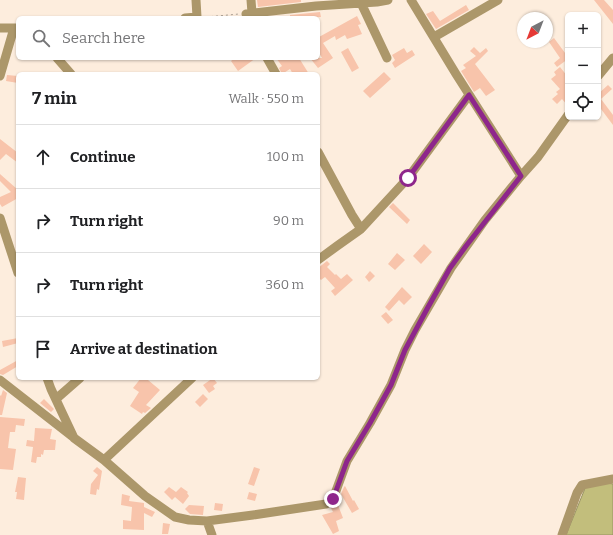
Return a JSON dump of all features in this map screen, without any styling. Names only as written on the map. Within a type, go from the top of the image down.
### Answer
[{"type":"street","points":[[196,0],[197,16]]},
{"type":"street","points":[[251,0],[248,15],[315,3],[361,3],[388,0]]},
{"type":"street","points":[[411,0],[521,176]]},
{"type":"street","points":[[434,37],[498,0]]},
{"type":"street","points":[[361,3],[387,58]]},
{"type":"street","points":[[0,28],[16,28],[0,76]]},
{"type":"street","points":[[601,72],[613,58]]},
{"type":"street","points":[[59,60],[69,72]]},
{"type":"street","points":[[268,60],[275,72]]},
{"type":"street","points":[[320,259],[361,229],[408,178],[469,95]]},
{"type":"street","points":[[0,380],[104,460],[145,496],[175,517],[207,521],[326,504],[333,499],[347,461],[391,385],[405,350],[450,268],[521,176],[538,157],[565,119]]},
{"type":"street","points":[[320,156],[352,216],[361,229]]},
{"type":"street","points":[[0,218],[16,267]]},
{"type":"street","points":[[48,380],[74,438]]},
{"type":"street","points":[[56,399],[78,380]]},
{"type":"street","points":[[104,460],[190,380]]},
{"type":"street","points":[[562,535],[577,493],[582,485],[613,479]]},
{"type":"street","points":[[207,521],[212,535]]},
{"type":"path","points":[[222,16],[248,15]]},
{"type":"shaded area","points":[[594,481],[613,484],[613,535],[566,535],[586,486]]},
{"type":"building","points":[[257,0],[301,0],[301,2],[258,7]]},
{"type":"building","points":[[594,0],[604,0],[613,10],[613,24]]},
{"type":"building","points":[[466,5],[469,10],[436,29],[426,14],[433,11],[440,21]]},
{"type":"building","points":[[320,12],[321,17],[290,16]]},
{"type":"building","points":[[357,16],[361,24],[358,25],[362,34],[347,39],[345,35],[336,40],[335,36],[323,43],[333,58],[318,68],[312,60],[320,60],[320,58],[322,58],[320,54],[320,36]]},
{"type":"building","points":[[554,38],[565,53],[565,61],[557,67],[554,63],[560,58],[553,48]]},
{"type":"building","points":[[474,47],[480,53],[486,48],[488,51],[475,64],[495,90],[486,96],[480,88],[474,92],[461,71],[466,68],[463,65],[476,56],[470,51]]},
{"type":"building","points":[[348,48],[359,68],[352,72],[341,52]]},
{"type":"building","points":[[404,48],[407,53],[412,50],[415,55],[395,68],[392,63],[395,60],[392,55]]},
{"type":"building","points":[[232,60],[253,60],[238,71],[231,61]]},
{"type":"building","points":[[278,60],[300,60],[308,72],[292,72],[290,69],[285,72],[281,72],[279,68],[282,66]]},
{"type":"building","points":[[560,67],[565,73],[565,102],[562,99],[557,104],[552,99],[558,94],[556,92],[560,89],[551,79],[556,75],[554,72]]},
{"type":"building","points":[[384,72],[391,79],[370,98],[363,91]]},
{"type":"building","points":[[7,75],[16,76],[16,83],[6,81]]},
{"type":"building","points":[[608,85],[612,89],[601,99],[601,91]]},
{"type":"building","points":[[601,99],[613,115],[613,125],[601,109]]},
{"type":"building","points":[[0,139],[16,151],[16,162],[6,154],[0,160]]},
{"type":"building","points":[[0,174],[16,188],[16,199],[2,207],[0,204],[0,197],[11,192],[0,181]]},
{"type":"building","points":[[393,203],[410,220],[407,224],[389,207]]},
{"type":"building","points":[[424,244],[432,252],[421,264],[413,256]]},
{"type":"building","points":[[397,253],[405,260],[395,270],[388,264]]},
{"type":"building","points":[[327,261],[330,264],[327,267],[335,275],[336,274],[341,279],[347,274],[353,280],[335,296],[331,291],[335,288],[325,277],[321,280],[320,279],[320,266]]},
{"type":"building","points":[[370,271],[375,276],[369,282],[365,277]]},
{"type":"building","points":[[402,287],[412,297],[404,305],[399,300],[389,311],[385,307]]},
{"type":"building","points":[[386,312],[393,320],[388,324],[381,316]]},
{"type":"building","points":[[16,338],[16,344],[3,347],[2,341]]},
{"type":"building","points":[[16,361],[16,367],[3,375],[0,374],[0,370]]},
{"type":"building","points":[[139,380],[148,380],[160,390],[146,405],[151,408],[145,413],[143,412],[142,414],[130,406],[139,392],[133,388]]},
{"type":"building","points":[[210,380],[215,380],[217,383],[213,386],[215,389],[209,393],[203,385]]},
{"type":"building","points":[[3,390],[7,393],[2,415],[0,415],[0,395],[1,396]]},
{"type":"building","points":[[203,394],[208,399],[200,407],[195,402]]},
{"type":"building","points":[[44,399],[54,409],[51,412],[40,403]]},
{"type":"building","points":[[0,417],[25,419],[24,426],[16,425],[15,432],[10,432],[8,448],[16,449],[13,470],[0,469]]},
{"type":"building","points":[[35,428],[52,429],[50,439],[56,440],[55,450],[44,450],[41,457],[37,457],[36,463],[31,462],[33,447],[26,446],[27,440],[34,441]]},
{"type":"building","points":[[97,467],[102,471],[99,490],[97,489],[96,495],[90,494],[91,484],[98,475],[93,471]]},
{"type":"building","points":[[254,467],[260,469],[254,486],[248,484]]},
{"type":"building","points":[[18,477],[26,478],[24,500],[16,499],[17,492],[15,492]]},
{"type":"building","points":[[345,486],[359,509],[352,513],[341,494]]},
{"type":"building","points":[[169,487],[176,492],[181,487],[188,492],[187,493],[189,496],[183,504],[175,497],[172,500],[164,492]]},
{"type":"building","points":[[249,492],[257,494],[255,501],[247,499]]},
{"type":"building","points":[[122,494],[130,496],[129,501],[144,503],[144,507],[155,512],[152,517],[144,513],[144,530],[123,529],[123,520],[131,521],[132,507],[121,505]]},
{"type":"building","points":[[215,503],[223,504],[222,511],[214,510]]},
{"type":"building","points":[[189,505],[204,506],[203,515],[190,514],[185,509]]},
{"type":"building","points":[[338,505],[343,518],[336,521],[339,531],[333,534],[322,515],[333,512],[331,508]]},
{"type":"building","points":[[163,523],[170,524],[168,534],[162,534]]},
{"type":"route","points":[[333,499],[347,461],[391,385],[415,330],[450,268],[521,176],[469,95],[408,178]]}]
